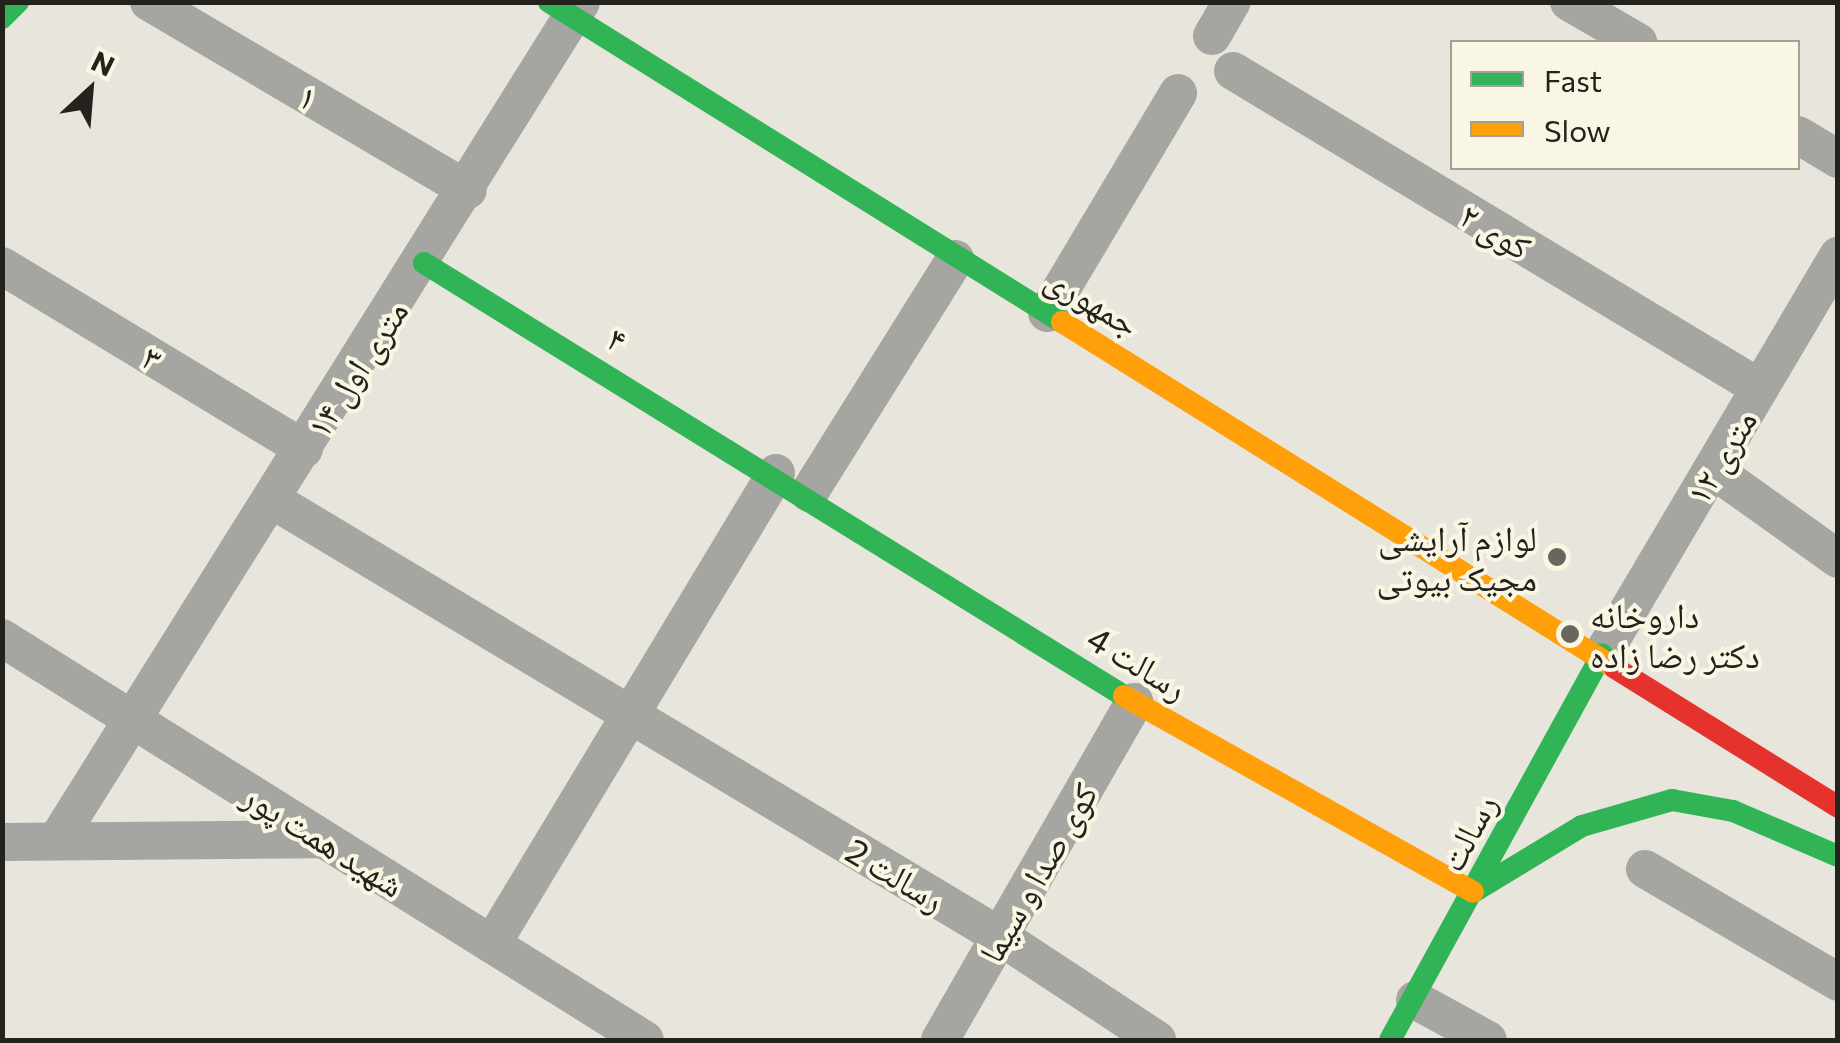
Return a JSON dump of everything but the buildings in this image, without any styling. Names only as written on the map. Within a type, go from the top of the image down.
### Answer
[{"type":"main road","points":[[2,18],[18,2]]},
{"type":"main road","name":"جمهوری","points":[[568,7],[955,259],[1602,655],[1631,684],[1838,806]]},
{"type":"main road","name":"۴","points":[[424,263],[776,473]]},
{"type":"main road","name":"رسالت 4","points":[[776,473],[1134,702],[1474,893]]},
{"type":"main road","name":"جمهوری","points":[[1602,655],[1646,660],[1838,776]]},
{"type":"main road","name":"رسالت","points":[[1390,1040],[1602,655]]},
{"type":"main road","points":[[1474,893],[1582,826],[1672,800],[1733,811],[1838,856]]},
{"type":"street","name":"۱","points":[[149,2],[468,190]]},
{"type":"street","points":[[1212,36],[1232,2]]},
{"type":"street","points":[[1569,2],[1635,40]]},
{"type":"street","name":"۱۴ متری اول","points":[[57,840],[138,721],[304,449],[424,263],[568,7]]},
{"type":"street","name":"کوی ۲","points":[[1232,71],[1760,388]]},
{"type":"street","points":[[1047,313],[1178,93]]},
{"type":"street","points":[[1800,136],[1838,158]]},
{"type":"street","points":[[809,493],[955,259]]},
{"type":"street","name":"۱۲ متری","points":[[1602,655],[1836,262]]},
{"type":"street","name":"۳","points":[[2,266],[304,449]]},
{"type":"street","points":[[1712,469],[1838,559]]},
{"type":"street","points":[[492,944],[776,473]]},
{"type":"street","name":"رسالت 2","points":[[274,500],[1002,937],[1156,1040]]},
{"type":"street","name":"شهید همت پور","points":[[2,638],[644,1040]]},
{"type":"street","name":"کوی صدا و سیما","points":[[940,1040],[1134,702]]},
{"type":"street","points":[[2,842],[323,839]]},
{"type":"street","points":[[1644,869],[1838,982]]},
{"type":"street","points":[[1415,1000],[1488,1040]]},
{"type":"traffic: fast","points":[[2,18],[18,2]]},
{"type":"traffic: fast","points":[[549,2],[1062,322]]},
{"type":"traffic: fast","points":[[424,263],[1124,696]]},
{"type":"traffic: fast","points":[[1390,1040],[1602,655]]},
{"type":"traffic: fast","points":[[1473,892],[1582,826],[1672,800],[1733,811],[1838,856]]},
{"type":"traffic: slow","points":[[1062,322],[1615,668]]},
{"type":"traffic: slow","points":[[1124,696],[1473,892]]},
{"type":"traffic: jam","points":[[1615,668],[1838,807]]},
{"type":"place","name":"لوازم آرایشی مجیک بیوتی","points":[[1557,557]]},
{"type":"place","name":"داروخانه دکتر رضا زاده","points":[[1570,634]]}]
